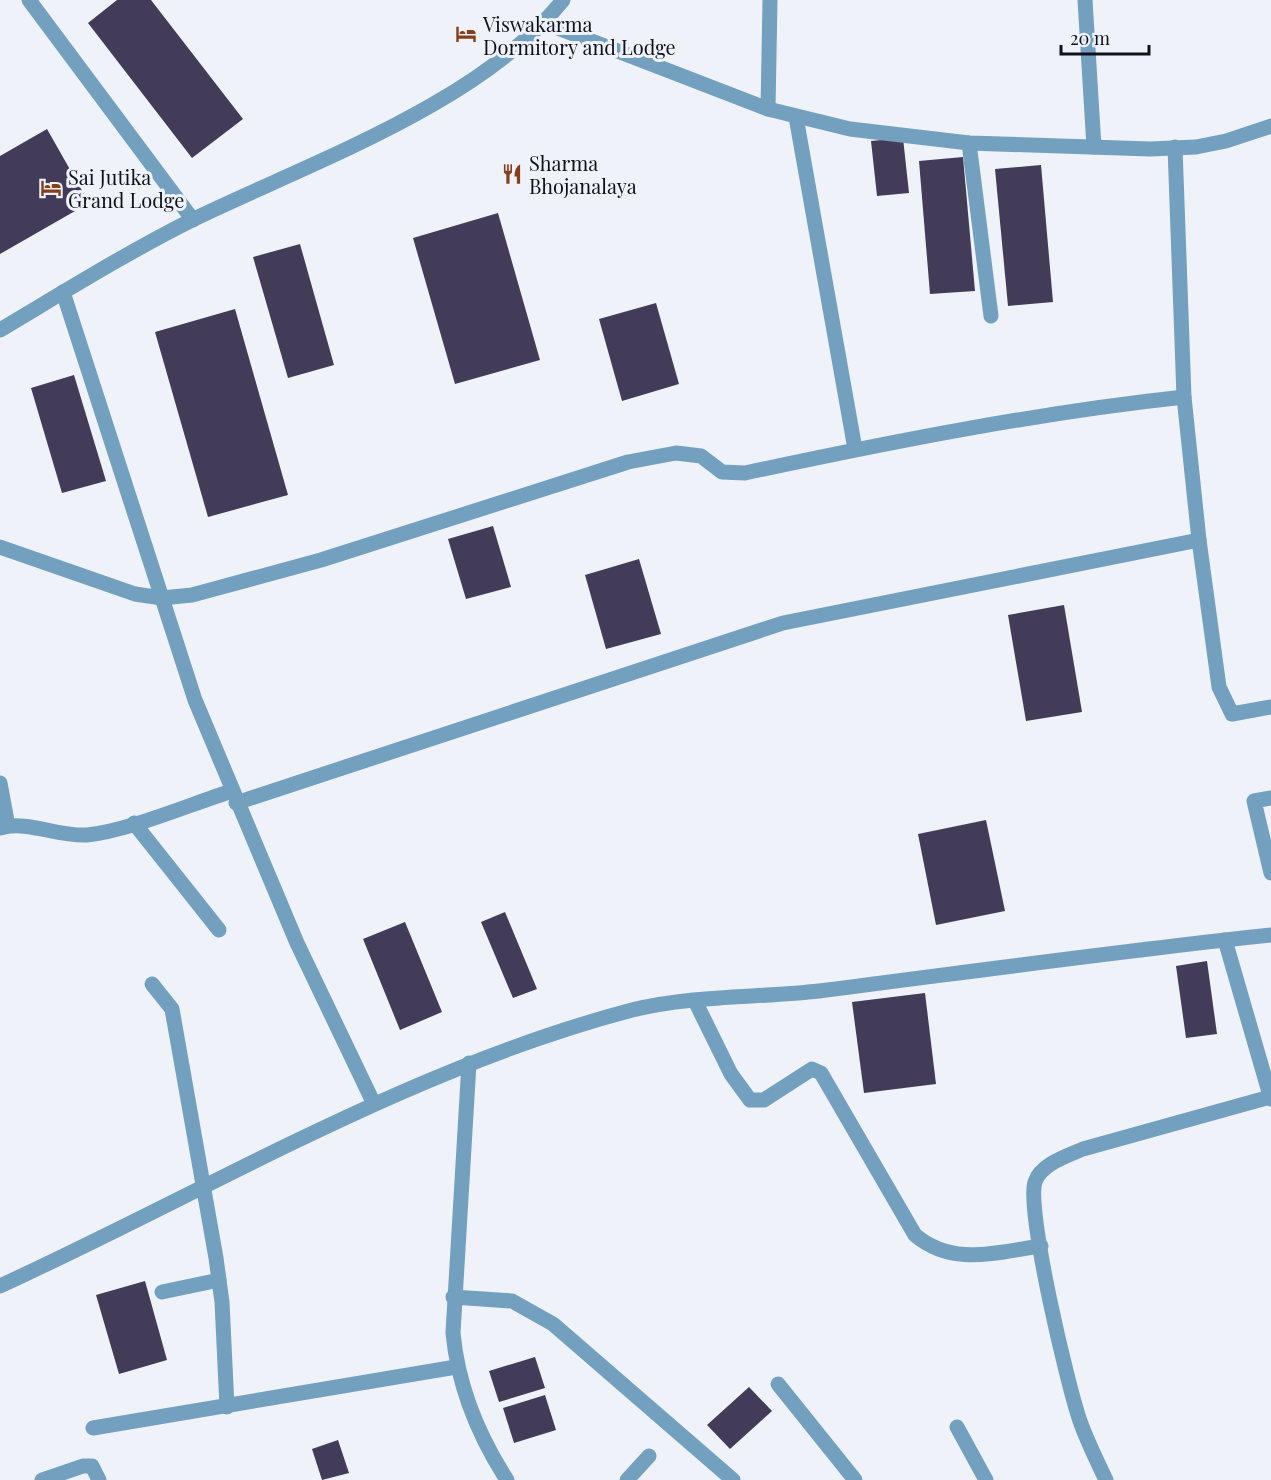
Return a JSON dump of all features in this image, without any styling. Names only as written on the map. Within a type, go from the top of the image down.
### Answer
[{"type":"street","points":[[29,0],[193,220]]},
{"type":"street","points":[[0,330],[63,292],[193,220],[398,123],[488,70],[544,23],[563,0]]},
{"type":"street","points":[[768,109],[770,0]]},
{"type":"street","points":[[1085,0],[1094,147]]},
{"type":"street","points":[[544,23],[768,109],[850,129],[969,143],[1175,147],[1226,141],[1271,126]]},
{"type":"street","points":[[796,117],[855,449]]},
{"type":"street","points":[[969,143],[992,316]]},
{"type":"street","points":[[1175,147],[1184,397],[1199,540],[1219,687],[1232,714],[1271,707]]},
{"type":"street","points":[[63,292],[195,700],[297,943],[374,1104]]},
{"type":"street","points":[[0,547],[135,594],[162,598],[192,595],[290,569],[628,462],[676,453],[701,456],[722,472],[745,473],[855,449],[1108,406],[1184,397]]},
{"type":"street","points":[[0,783],[4,827],[86,835],[234,797],[783,623],[1199,540]]},
{"type":"street","points":[[1271,798],[1254,801],[1271,873]]},
{"type":"street","points":[[134,823],[219,930]]},
{"type":"street","points":[[0,1286],[374,1104],[469,1063],[542,1037],[636,1009],[695,1001],[798,993],[1271,935]]},
{"type":"street","points":[[1106,1480],[1080,1422],[1063,1359],[1034,1202],[1035,1182],[1042,1172],[1056,1161],[1115,1140],[1271,1098],[1225,940]]},
{"type":"street","points":[[152,984],[172,1009],[204,1187],[219,1280],[227,1407]]},
{"type":"street","points":[[695,1001],[731,1074],[750,1100],[764,1100],[812,1069],[821,1073],[915,1235],[929,1246],[951,1255],[970,1256],[1041,1246]]},
{"type":"street","points":[[469,1063],[453,1297],[456,1367],[482,1435],[507,1480]]},
{"type":"street","points":[[162,1292],[219,1280]]},
{"type":"street","points":[[453,1297],[512,1301],[546,1319],[733,1480]]},
{"type":"street","points":[[93,1428],[456,1367]]},
{"type":"street","points":[[778,1384],[855,1480]]},
{"type":"street","points":[[957,1427],[986,1480]]},
{"type":"street","points":[[627,1480],[649,1456]]},
{"type":"street","points":[[42,1480],[83,1466],[92,1466],[99,1480]]},
{"type":"building","points":[[117,0],[151,0],[243,119],[192,158],[88,23]]},
{"type":"building","points":[[47,129],[89,203],[0,254],[0,156]]},
{"type":"building","points":[[903,138],[909,193],[877,196],[871,141]]},
{"type":"building","points":[[963,157],[975,291],[930,294],[919,161]]},
{"type":"building","points":[[1041,165],[1053,302],[1008,306],[995,169]]},
{"type":"building","points":[[498,213],[540,360],[455,384],[413,238]]},
{"type":"building","points":[[300,244],[334,365],[288,378],[253,257]]},
{"type":"building","points":[[656,303],[679,384],[622,401],[599,319]]},
{"type":"building","points":[[235,309],[288,495],[208,517],[155,332]]},
{"type":"building","points":[[74,375],[106,481],[62,493],[31,388]]},
{"type":"building","points":[[493,526],[511,587],[466,599],[448,539]]},
{"type":"building","points":[[639,559],[661,634],[606,649],[585,575]]},
{"type":"building","points":[[1064,605],[1082,712],[1026,721],[1008,615]]},
{"type":"building","points":[[986,820],[1005,911],[936,925],[918,834]]},
{"type":"building","points":[[505,912],[537,989],[513,998],[481,922]]},
{"type":"building","points":[[405,922],[442,1012],[400,1030],[363,939]]},
{"type":"building","points":[[1207,961],[1217,1034],[1186,1038],[1176,966]]},
{"type":"building","points":[[925,993],[936,1084],[864,1093],[852,1002]]},
{"type":"building","points":[[145,1281],[167,1360],[119,1374],[96,1295]]},
{"type":"building","points":[[535,1357],[545,1388],[499,1402],[489,1371]]},
{"type":"building","points":[[749,1387],[772,1411],[730,1449],[707,1425]]},
{"type":"building","points":[[545,1395],[556,1430],[514,1443],[503,1408]]},
{"type":"building","points":[[338,1440],[349,1473],[322,1480],[312,1449]]},
{"type":"place","name":"Viswakarma Dormitory and Lodge","points":[[466,34]]},
{"type":"place","name":"Sharma Bhojanalaya","points":[[512,174]]},
{"type":"place","name":"Sai Jutika Grand Lodge","points":[[51,188]]}]
